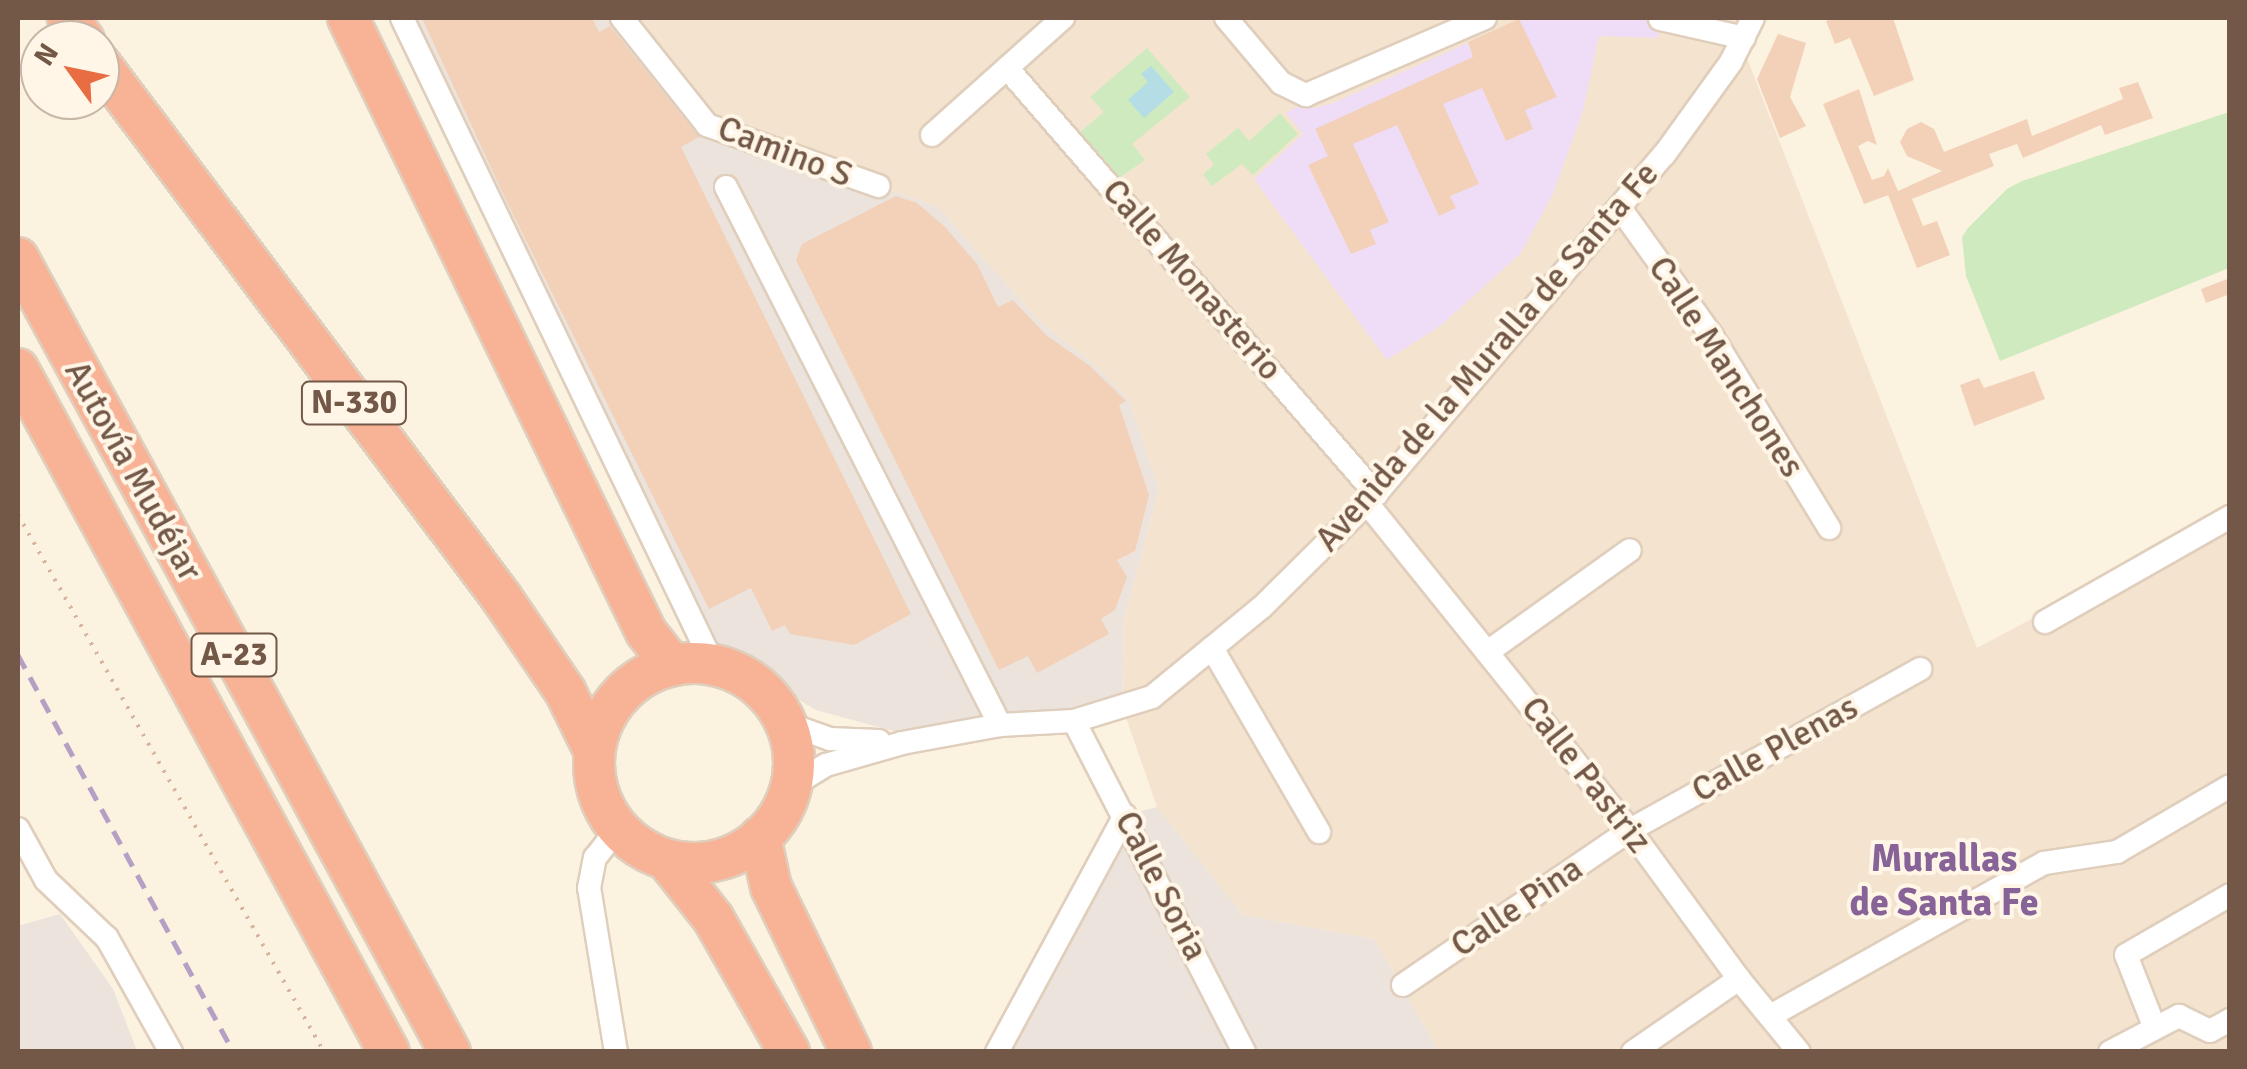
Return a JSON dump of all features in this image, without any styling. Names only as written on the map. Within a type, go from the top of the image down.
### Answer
[{"type":"highway","points":[[348,18],[646,632],[672,665]]},
{"type":"highway","name":"N-330","points":[[120,91],[501,597],[565,691],[594,750],[600,800],[618,829]]},
{"type":"highway","name":"Autovía Mudéjar","points":[[18,258],[450,1052]]},
{"type":"highway","name":"Autovía Mudéjar","points":[[18,369],[389,1052]]},
{"type":"highway","points":[[594,750],[604,717],[626,689],[672,665],[713,664],[749,679],[788,724],[795,754],[792,786],[780,813],[760,837],[726,858],[696,863],[666,860],[648,853],[618,829]]},
{"type":"highway","points":[[760,837],[771,887],[851,1052]]},
{"type":"highway","points":[[666,860],[713,918],[789,1052]]},
{"type":"street","points":[[402,18],[713,664]]},
{"type":"street","name":"Camino S","points":[[622,18],[707,125],[878,186]]},
{"type":"street","points":[[932,134],[1063,18]]},
{"type":"street","points":[[1226,18],[1292,90],[1306,95],[1322,92],[1485,18]]},
{"type":"street","points":[[1660,19],[1749,28]]},
{"type":"street","name":"Avenida de la Muralla de Santa Fe","points":[[792,786],[826,764],[902,742],[1000,725],[1074,722],[1152,697],[1262,607],[1372,498],[1620,208],[1702,105],[1749,28]]},
{"type":"street","name":"Calle Monasterio","points":[[1007,68],[1372,498]]},
{"type":"street","points":[[726,187],[1000,725]]},
{"type":"street","name":"Calle Manchones","points":[[1620,208],[1712,336],[1829,528]]},
{"type":"street","name":"Calle Pastriz","points":[[1372,498],[1630,830],[1739,979],[1800,1052]]},
{"type":"street","points":[[2045,622],[2230,517]]},
{"type":"street","points":[[1489,651],[1630,550]]},
{"type":"street","points":[[1212,648],[1320,832]]},
{"type":"street","name":"Calle Plenas","points":[[1630,830],[1920,669]]},
{"type":"street","name":"Calle Soria","points":[[1074,722],[1244,1052]]},
{"type":"street","name":"Avenida de la Muralla de Santa Fe","points":[[788,724],[830,740],[902,742]]},
{"type":"street","points":[[1770,1016],[2044,863],[2117,852],[2230,786]]},
{"type":"street","points":[[997,1052],[1125,815]]},
{"type":"street","points":[[18,829],[46,880],[106,938],[172,1052]]},
{"type":"street","points":[[616,1052],[588,888],[595,858],[618,829]]},
{"type":"street","name":"Calle Pina","points":[[1402,985],[1630,830]]},
{"type":"street","points":[[2154,1026],[2126,956],[2230,895]]},
{"type":"street","points":[[1633,1052],[1739,979]]},
{"type":"street","points":[[2110,1052],[2179,1016],[2210,1031],[2230,1020]]},
{"type":"path","points":[[18,515],[324,1052]]},
{"type":"shaded area","points":[[391,18],[630,18],[710,126],[938,207],[1039,321],[1097,367],[1129,400],[1159,490],[1124,618],[1122,706],[901,733],[816,710],[696,639]]},
{"type":"shaded area","points":[[630,18],[1753,18],[1744,38],[1747,58],[1977,648],[2229,513],[2229,1051],[1439,1051],[1374,939],[1243,915],[1157,807],[1122,706],[1124,618],[1159,490],[1129,400],[1097,367],[1039,321],[938,207],[710,126]]},
{"type":"shaded area","points":[[1524,18],[1657,18],[1658,38],[1599,36],[1583,111],[1552,196],[1520,254],[1440,326],[1387,360],[1254,179],[1303,134],[1286,113],[1300,105],[1315,108],[1333,103]]},
{"type":"shaded area","points":[[1157,807],[1243,915],[1374,939],[1439,1051],[985,1052],[1107,820]]},
{"type":"shaded area","points":[[60,914],[113,989],[137,1051],[18,1051],[18,926]]},
{"type":"green space","points":[[1147,48],[1190,97],[1132,144],[1145,160],[1119,178],[1079,133],[1104,112],[1090,97]]},
{"type":"green space","points":[[2229,112],[2229,268],[2000,361],[1966,276],[1962,237],[1968,228],[2007,189],[2022,181]]},
{"type":"green space","points":[[1280,113],[1298,134],[1253,175],[1242,164],[1212,186],[1203,174],[1214,165],[1206,154],[1238,128],[1249,141]]},
{"type":"water","points":[[1151,66],[1174,92],[1144,118],[1128,100],[1148,82],[1141,74]]},
{"type":"building","points":[[422,18],[592,18],[599,32],[610,26],[699,137],[681,147],[911,614],[854,645],[790,634],[785,625],[772,631],[751,588],[709,609],[504,196]]},
{"type":"building","points":[[1893,18],[1914,80],[1874,96],[1850,38],[1835,44],[1826,21]]},
{"type":"building","points":[[1519,19],[1557,97],[1525,110],[1533,129],[1506,141],[1482,88],[1443,104],[1479,184],[1450,196],[1456,208],[1439,216],[1397,125],[1353,144],[1389,222],[1370,230],[1376,244],[1351,254],[1308,165],[1328,156],[1315,129],[1473,57],[1468,42]]},
{"type":"building","points":[[1778,34],[1806,43],[1790,97],[1806,126],[1780,138],[1757,79]]},
{"type":"building","points":[[2138,82],[2153,118],[2105,135],[2101,125],[2023,158],[2017,144],[1989,154],[1994,166],[1912,199],[1923,226],[1937,221],[1950,255],[1917,268],[1888,195],[1864,204],[1823,104],[1859,89],[1877,145],[1868,141],[1858,146],[1872,180],[1884,176],[1888,168],[1898,191],[1942,171],[1907,156],[1900,142],[1907,129],[1921,122],[1934,129],[1944,152],[2027,119],[2032,136],[2123,99],[2119,88]]},
{"type":"building","points":[[896,196],[917,203],[945,227],[977,264],[998,307],[1013,300],[1046,335],[1090,366],[1126,401],[1119,405],[1149,495],[1135,551],[1117,560],[1127,577],[1115,610],[1101,619],[1109,634],[1037,673],[1028,656],[999,670],[796,260],[802,244]]},
{"type":"building","points":[[2230,278],[2230,294],[2206,303],[2201,289]]},
{"type":"building","points":[[2034,371],[2045,399],[1974,426],[1960,385],[1979,378],[1984,388]]},
{"type":"railway","points":[[18,655],[234,1052]]},
{"type":"district","name":"Murallas de Santa Fe","points":[[1944,881]]}]
